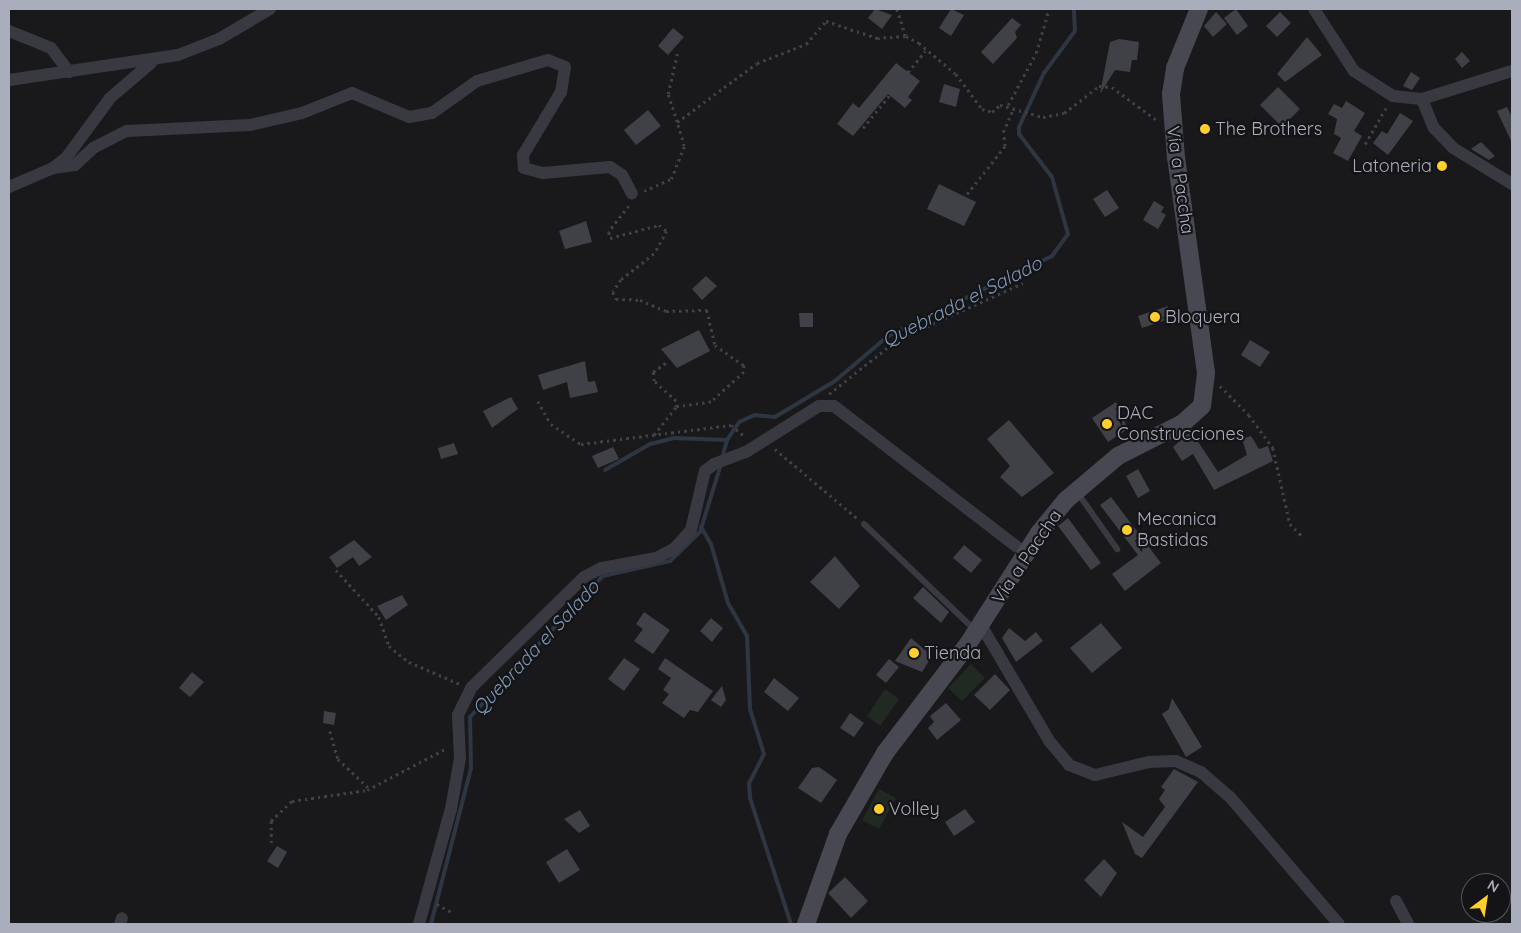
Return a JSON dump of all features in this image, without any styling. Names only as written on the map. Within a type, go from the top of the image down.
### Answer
[{"type":"main road","name":"Vía a Paccha","points":[[806,924],[838,834],[866,786],[979,629],[1026,554],[1076,491],[1118,456],[1197,413],[1205,398],[1206,373],[1172,124],[1175,68],[1199,9]]},
{"type":"street","points":[[9,80],[156,60],[219,39],[270,9]]},
{"type":"street","points":[[1314,9],[1354,71],[1393,96],[1422,99],[1512,71]]},
{"type":"street","points":[[9,31],[51,48],[69,72]]},
{"type":"street","points":[[53,168],[66,158],[110,98],[156,60]]},
{"type":"street","points":[[9,187],[53,168],[75,164],[93,148],[127,130],[250,124],[302,113],[352,93],[409,117],[432,113],[477,81],[556,60],[565,67],[561,92],[523,155],[524,168],[543,173],[610,167],[622,175],[632,194]]},
{"type":"street","points":[[1422,99],[1434,128],[1453,148],[1512,184]]},
{"type":"street","points":[[419,924],[451,809],[460,758],[458,715],[471,688],[584,578],[602,568],[656,558],[674,549],[691,530],[706,471],[714,464],[746,452],[819,406],[842,411],[1026,554]]},
{"type":"street","points":[[979,629],[1050,742],[1069,764],[1095,776],[1149,762],[1176,761],[1201,772],[1230,797],[1339,924]]},
{"type":"street","points":[[1396,901],[1408,924]]},
{"type":"lane","points":[[1076,491],[1117,549]]},
{"type":"lane","points":[[864,524],[979,629]]},
{"type":"path","points":[[897,9],[906,36],[956,74],[982,109],[992,112],[1008,105],[1036,53],[1049,9]]},
{"type":"path","points":[[677,122],[757,63],[806,44],[826,21],[876,38],[906,36]]},
{"type":"path","points":[[676,407],[711,402],[744,372],[744,365],[715,345],[707,310],[666,311],[630,300],[616,299],[613,292],[633,267],[654,254],[667,231],[659,225],[610,238],[609,232],[628,207],[632,194],[671,179],[684,146],[668,94],[678,50]]},
{"type":"path","points":[[862,128],[925,51]]},
{"type":"path","points":[[1008,105],[1032,116],[1064,114],[1099,86],[1112,86],[1159,122],[1172,124]]},
{"type":"path","points":[[1365,144],[1393,96]]},
{"type":"path","points":[[967,194],[1005,146],[1003,132],[1014,107]]},
{"type":"path","points":[[819,406],[897,340],[1023,283]]},
{"type":"path","points":[[654,435],[676,407],[676,401],[654,381],[653,372],[668,361]]},
{"type":"path","points":[[1206,373],[1249,415],[1273,448],[1290,524],[1303,537]]},
{"type":"path","points":[[538,401],[552,424],[581,444],[731,425],[742,434]]},
{"type":"path","points":[[762,441],[864,524]]},
{"type":"path","points":[[336,570],[379,617],[389,646],[408,662],[471,688]]},
{"type":"path","points":[[330,731],[338,759],[370,789]]},
{"type":"path","points":[[271,843],[270,821],[292,801],[339,797],[370,789],[458,743]]},
{"type":"path","points":[[433,902],[453,913]]},
{"type":"shaded area","points":[[971,664],[985,678],[962,701],[948,688]]},
{"type":"shaded area","points":[[885,689],[899,699],[880,726],[867,716]]},
{"type":"shaded area","name":"Volley","points":[[879,789],[896,798],[879,829],[862,820]]},
{"type":"building","points":[[875,9],[892,15],[882,29],[868,18]]},
{"type":"building","points":[[951,9],[964,15],[951,36],[939,28]]},
{"type":"building","points":[[1236,9],[1248,26],[1237,35],[1224,18]]},
{"type":"building","points":[[1216,12],[1227,24],[1213,37],[1204,26]]},
{"type":"building","points":[[1280,12],[1291,23],[1277,37],[1266,26]]},
{"type":"building","points":[[1012,18],[1021,25],[1015,32],[1017,38],[993,64],[981,52]]},
{"type":"building","points":[[673,28],[684,37],[668,55],[658,46]]},
{"type":"building","points":[[1307,37],[1322,55],[1285,82],[1277,74]]},
{"type":"building","points":[[1119,39],[1139,42],[1137,60],[1132,60],[1130,72],[1115,70],[1100,94],[1110,42]]},
{"type":"building","points":[[1462,52],[1470,61],[1462,68],[1455,59]]},
{"type":"building","points":[[896,63],[920,81],[908,97],[912,100],[905,108],[888,94],[853,136],[837,124],[853,103],[859,108]]},
{"type":"building","points":[[1411,72],[1420,78],[1412,90],[1403,86]]},
{"type":"building","points":[[944,84],[960,89],[956,107],[939,102]]},
{"type":"building","points":[[1278,87],[1300,109],[1282,127],[1260,105]]},
{"type":"building","points":[[1346,101],[1365,113],[1354,131],[1362,136],[1348,161],[1333,153],[1341,138],[1334,134],[1337,119],[1328,114],[1334,104],[1342,108]]},
{"type":"building","points":[[1507,107],[1512,117],[1512,143],[1497,111]]},
{"type":"building","points":[[648,110],[661,126],[636,145],[624,130]]},
{"type":"building","points":[[1400,113],[1413,121],[1388,155],[1373,143],[1382,131],[1387,134]]},
{"type":"building","points":[[1481,142],[1495,156],[1489,160],[1471,149]]},
{"type":"building","points":[[939,184],[976,202],[964,226],[927,209]]},
{"type":"building","points":[[1107,190],[1119,208],[1105,217],[1093,199]]},
{"type":"building","points":[[1154,201],[1164,207],[1161,212],[1166,215],[1158,229],[1143,220]]},
{"type":"building","points":[[586,221],[592,242],[565,249],[559,231]]},
{"type":"building","points":[[706,276],[717,286],[702,300],[692,289]]},
{"type":"building","name":"Bloquera","points":[[1168,306],[1172,318],[1142,328],[1138,316]]},
{"type":"building","points":[[799,313],[813,313],[813,327],[800,327]]},
{"type":"building","points":[[699,330],[710,351],[677,368],[661,349]]},
{"type":"building","points":[[1250,340],[1270,352],[1260,367],[1241,355]]},
{"type":"building","points":[[585,361],[588,382],[595,381],[598,392],[570,398],[567,382],[543,390],[538,375]]},
{"type":"building","points":[[511,397],[518,409],[492,428],[483,411]]},
{"type":"building","name":"DAC Construcciones","points":[[1116,402],[1128,429],[1108,442],[1092,418]]},
{"type":"building","points":[[1009,420],[1054,473],[1022,497],[1000,477],[1010,466],[987,439]]},
{"type":"building","points":[[1191,431],[1218,472],[1247,455],[1242,439],[1251,436],[1259,449],[1268,446],[1273,461],[1214,490],[1193,454],[1182,461],[1173,447]]},
{"type":"building","points":[[454,443],[458,454],[441,459],[438,448]]},
{"type":"building","points":[[613,447],[619,459],[598,468],[592,456]]},
{"type":"building","points":[[1138,469],[1150,491],[1138,498],[1126,476]]},
{"type":"building","name":"Mecanica Bastidas","points":[[1111,497],[1161,563],[1125,591],[1112,574],[1138,555],[1100,505]]},
{"type":"building","points":[[1068,518],[1101,563],[1091,570],[1058,526]]},
{"type":"building","points":[[354,540],[372,557],[359,566],[353,557],[337,568],[329,557]]},
{"type":"building","points":[[964,545],[982,560],[971,573],[953,558]]},
{"type":"building","points":[[835,556],[860,586],[839,609],[810,582]]},
{"type":"building","name":"Tienda","points":[[923,587],[949,612],[941,623],[913,598]]},
{"type":"building","points":[[402,595],[408,605],[386,620],[377,606]]},
{"type":"building","points":[[644,612],[670,630],[653,654],[634,641],[643,629],[636,624]]},
{"type":"building","points":[[711,618],[723,628],[712,642],[700,631]]},
{"type":"building","points":[[1101,623],[1122,648],[1092,673],[1070,648]]},
{"type":"building","points":[[1009,628],[1025,641],[1036,632],[1043,641],[1016,662],[1002,638]]},
{"type":"building","name":"Tienda","points":[[911,638],[932,656],[922,672],[895,661]]},
{"type":"building","points":[[624,658],[640,669],[624,691],[608,679]]},
{"type":"building","points":[[665,658],[713,691],[698,712],[690,710],[684,718],[662,703],[669,694],[663,690],[671,678],[658,669]]},
{"type":"building","points":[[889,659],[899,667],[886,683],[876,675]]},
{"type":"building","points":[[192,672],[204,682],[190,697],[179,688]]},
{"type":"building","points":[[995,674],[1010,690],[990,710],[974,695]]},
{"type":"building","points":[[774,678],[799,698],[788,711],[764,692]]},
{"type":"building","points":[[722,686],[726,700],[721,707],[711,700]]},
{"type":"building","points":[[1172,698],[1202,747],[1186,757],[1162,714],[1169,709]]},
{"type":"building","points":[[946,703],[961,720],[937,740],[928,728],[934,722],[930,716]]},
{"type":"building","points":[[324,711],[336,713],[334,725],[323,723]]},
{"type":"building","points":[[850,713],[864,723],[854,737],[840,728]]},
{"type":"building","points":[[819,767],[837,780],[821,803],[798,788],[812,768]]},
{"type":"building","points":[[1174,769],[1198,782],[1142,858],[1135,854],[1122,822],[1143,837],[1165,807],[1159,799],[1165,790],[1161,787]]},
{"type":"building","points":[[965,809],[975,822],[954,836],[945,822]]},
{"type":"building","points":[[580,810],[590,826],[579,833],[564,819]]},
{"type":"building","points":[[277,846],[287,852],[278,868],[267,861]]},
{"type":"building","points":[[567,849],[580,870],[559,883],[546,862]]},
{"type":"building","points":[[1104,859],[1117,873],[1101,897],[1084,880]]},
{"type":"building","points":[[845,877],[868,901],[851,918],[828,893]]},
{"type":"waterway","name":"Quebrada el Salado","points":[[722,458],[727,440],[739,422],[755,415],[775,417],[835,381],[888,336],[1052,256],[1068,234],[1052,177],[1019,134],[1019,127],[1044,73],[1075,31],[1074,9]]},
{"type":"waterway","points":[[605,470],[650,444],[674,438],[727,440]]},
{"type":"waterway","name":"Quebrada el Salado","points":[[431,924],[471,768],[470,717],[603,576],[670,561],[700,532],[721,464]]},
{"type":"waterway","points":[[701,527],[711,544],[728,603],[747,636],[750,709],[764,754],[749,783],[750,798],[791,924]]},
{"type":"place","name":"The Brothers","points":[[1205,129]]},
{"type":"place","name":"Latoneria","points":[[1442,166]]},
{"type":"place","name":"Bloquera","points":[[1155,317]]},
{"type":"place","name":"DAC Construcciones","points":[[1107,424]]},
{"type":"place","name":"Mecanica Bastidas","points":[[1127,530]]},
{"type":"place","name":"Tienda","points":[[914,653]]},
{"type":"place","name":"Volley","points":[[879,809]]}]
